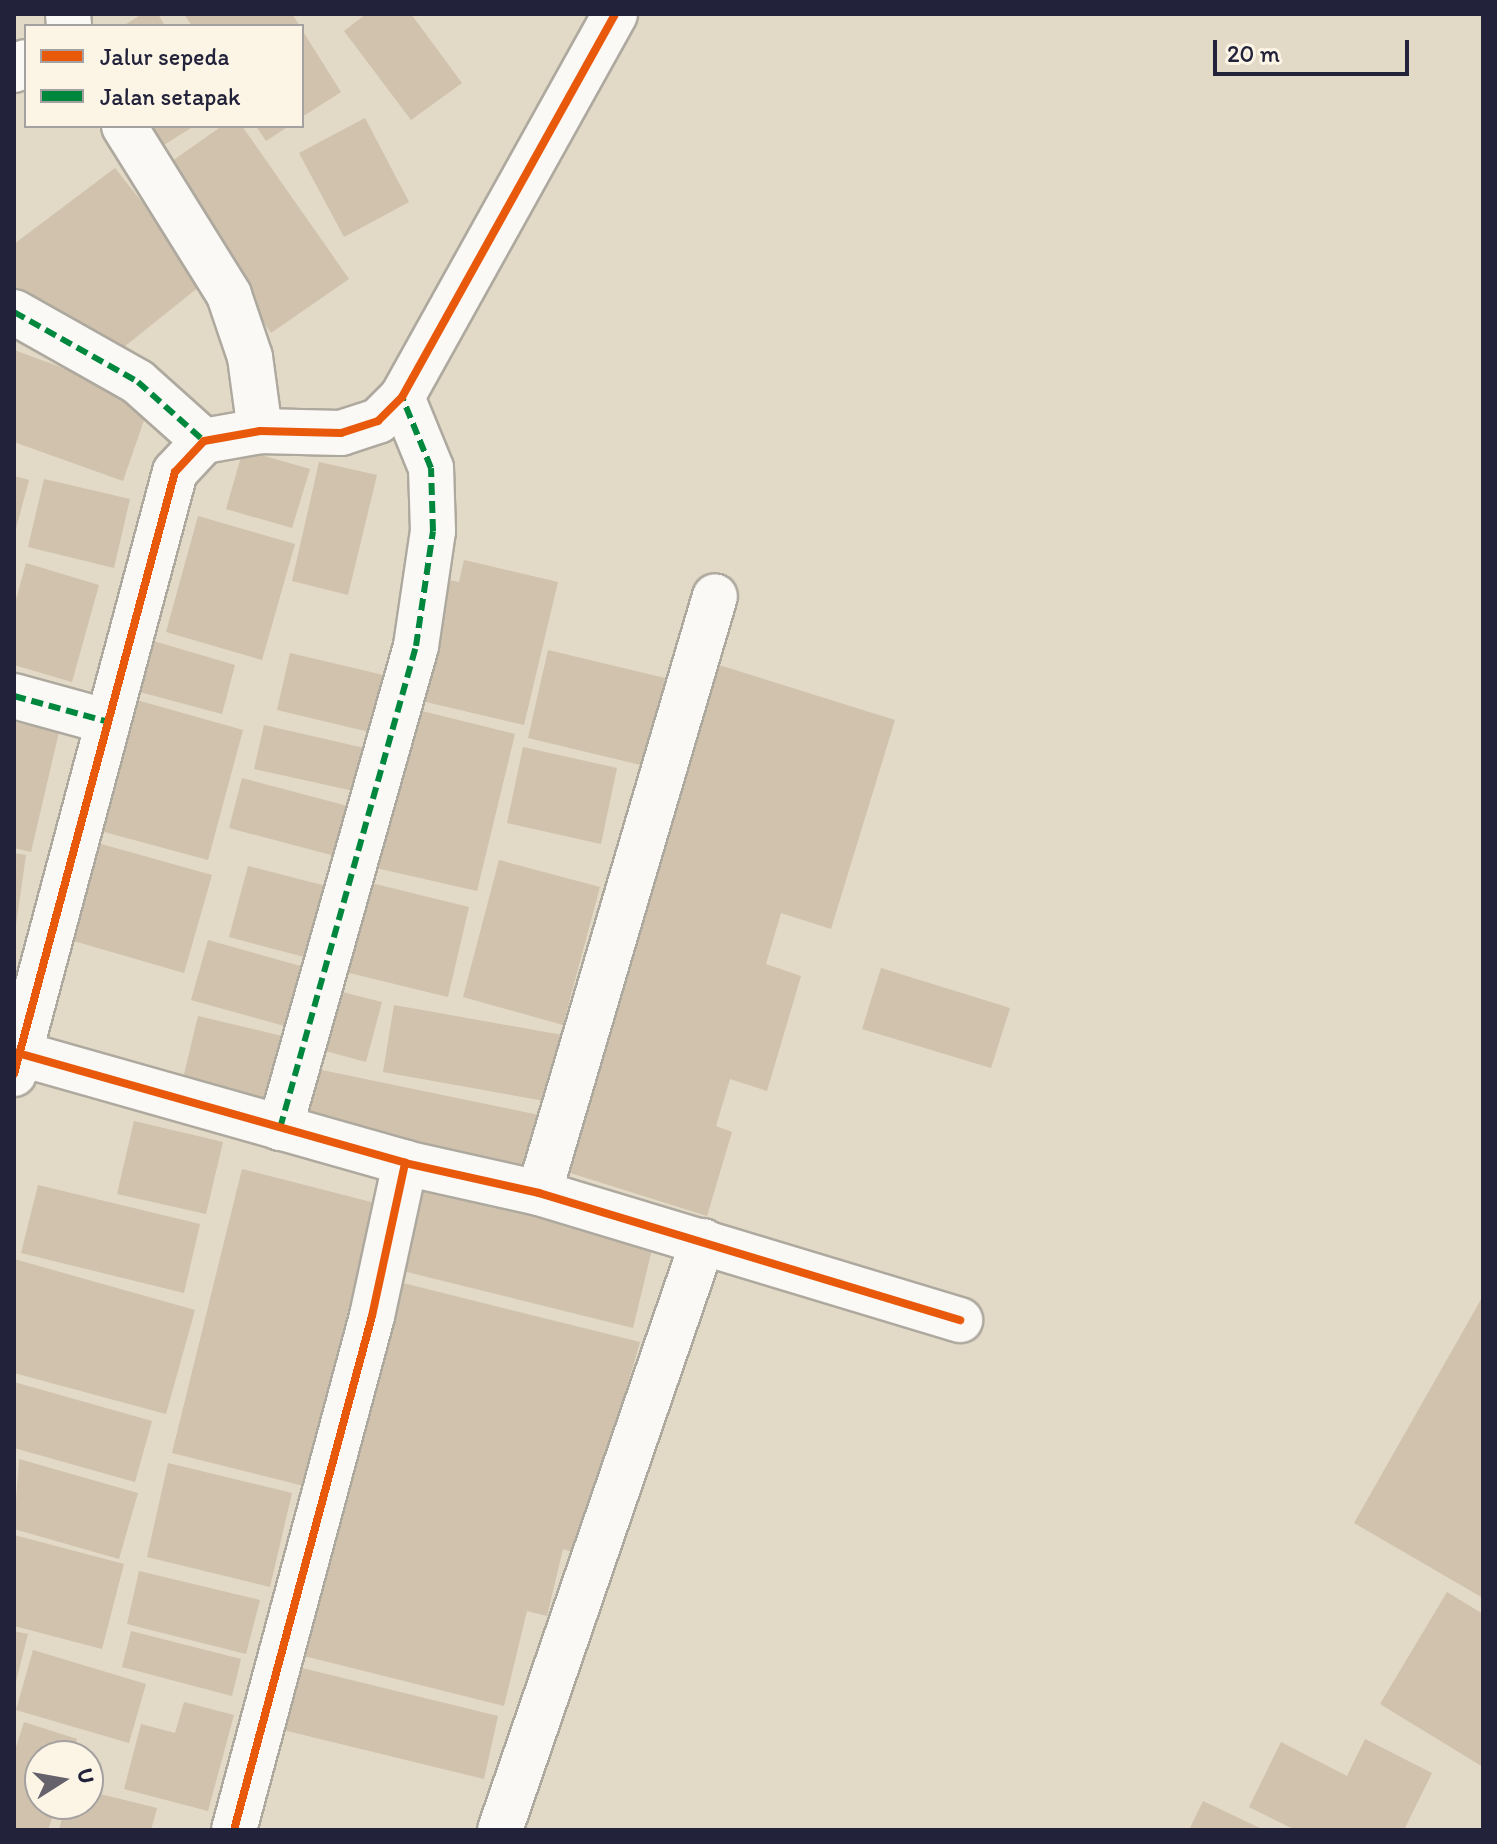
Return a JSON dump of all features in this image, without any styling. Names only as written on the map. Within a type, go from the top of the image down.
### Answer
[{"type":"street","points":[[615,14],[402,397],[378,421],[341,433],[260,431],[204,441],[175,472],[105,721],[16,1060],[405,1163],[539,1193],[960,1320]]},
{"type":"street","points":[[125,128],[229,295],[250,357],[260,431]]},
{"type":"street","points":[[14,312],[138,382],[204,441]]},
{"type":"street","points":[[280,1128],[416,646],[433,531],[431,468],[402,397]]},
{"type":"street","points":[[539,1193],[715,596]]},
{"type":"street","points":[[14,696],[105,721]]},
{"type":"street","points":[[234,1830],[372,1316],[405,1163]]},
{"type":"street","points":[[500,1830],[703,1241]]},
{"type":"building","points":[[142,14],[158,14],[164,24],[126,24]]},
{"type":"building","points":[[184,14],[292,14],[299,24],[191,24]]},
{"type":"building","points":[[366,14],[411,14],[462,83],[411,120],[344,31]]},
{"type":"building","points":[[304,33],[341,92],[304,116]]},
{"type":"building","points":[[365,118],[409,202],[344,237],[299,153]]},
{"type":"building","points":[[146,128],[191,128],[159,148]]},
{"type":"building","points":[[219,128],[243,128],[349,279],[271,333],[158,171]]},
{"type":"building","points":[[257,128],[286,128],[266,141]]},
{"type":"building","points":[[115,168],[205,282],[109,359],[14,305],[14,244]]},
{"type":"building","points":[[14,350],[151,400],[123,481],[14,442]]},
{"type":"building","points":[[243,450],[310,469],[292,528],[226,509]]},
{"type":"building","points":[[319,462],[377,475],[348,595],[292,581]]},
{"type":"building","points":[[14,476],[29,480],[15,532],[14,532]]},
{"type":"building","points":[[44,479],[130,499],[114,568],[28,547]]},
{"type":"building","points":[[198,516],[295,544],[262,660],[166,632]]},
{"type":"building","points":[[464,560],[558,582],[524,725],[409,698],[438,578],[459,582]]},
{"type":"building","points":[[26,563],[99,585],[72,682],[14,665],[14,607]]},
{"type":"building","points":[[150,640],[235,665],[222,714],[136,691]]},
{"type":"building","points":[[548,650],[665,678],[645,766],[528,738]]},
{"type":"building","points":[[290,653],[396,678],[382,735],[277,710]]},
{"type":"building","points":[[719,665],[895,720],[831,929],[781,913],[766,964],[801,976],[767,1091],[730,1079],[716,1126],[732,1132],[707,1216],[564,1171]]},
{"type":"building","points":[[133,699],[243,730],[208,860],[97,830]]},
{"type":"building","points":[[414,709],[515,734],[477,891],[376,868]]},
{"type":"building","points":[[14,722],[59,732],[31,852],[14,848]]},
{"type":"building","points":[[264,725],[373,750],[363,793],[254,769]]},
{"type":"building","points":[[523,747],[617,768],[601,844],[507,823]]},
{"type":"building","points":[[242,778],[359,809],[346,859],[229,828]]},
{"type":"building","points":[[94,842],[212,875],[184,973],[67,939]]},
{"type":"building","points":[[14,853],[26,855],[16,925],[14,925]]},
{"type":"building","points":[[499,860],[600,887],[563,1025],[463,997]]},
{"type":"building","points":[[248,866],[330,887],[312,959],[229,937]]},
{"type":"building","points":[[363,881],[469,907],[448,997],[341,971]]},
{"type":"building","points":[[208,940],[304,967],[288,1027],[191,1000]]},
{"type":"building","points":[[881,968],[1010,1008],[991,1068],[862,1029]]},
{"type":"building","points":[[334,990],[382,1002],[366,1062],[318,1049]]},
{"type":"building","points":[[394,1005],[568,1036],[556,1103],[383,1072]]},
{"type":"building","points":[[198,1016],[282,1036],[265,1107],[181,1087]]},
{"type":"building","points":[[312,1068],[539,1115],[528,1173],[300,1126]]},
{"type":"building","points":[[134,1121],[223,1142],[206,1214],[117,1194]]},
{"type":"building","points":[[242,1169],[375,1203],[304,1486],[172,1453]]},
{"type":"building","points":[[420,1184],[654,1241],[633,1328],[399,1270]]},
{"type":"building","points":[[38,1185],[200,1224],[184,1293],[21,1253]]},
{"type":"building","points":[[14,1259],[195,1310],[166,1414],[14,1373]]},
{"type":"building","points":[[395,1281],[640,1342],[578,1554],[563,1549],[547,1616],[527,1611],[504,1706],[304,1656]]},
{"type":"building","points":[[1483,1296],[1483,1598],[1354,1523]]},
{"type":"building","points":[[14,1382],[152,1421],[135,1482],[14,1448]]},
{"type":"building","points":[[19,1459],[138,1493],[119,1559],[14,1529]]},
{"type":"building","points":[[168,1463],[292,1493],[270,1587],[147,1557]]},
{"type":"building","points":[[14,1535],[124,1564],[102,1649],[14,1626]]},
{"type":"building","points":[[139,1571],[260,1600],[246,1654],[127,1624]]},
{"type":"building","points":[[1447,1592],[1483,1614],[1483,1767],[1380,1704]]},
{"type":"building","points":[[14,1631],[28,1634],[15,1685],[14,1685]]},
{"type":"building","points":[[131,1631],[241,1659],[232,1696],[122,1667]]},
{"type":"building","points":[[33,1650],[146,1684],[129,1743],[16,1710]]},
{"type":"building","points":[[290,1665],[498,1716],[484,1779],[275,1728]]},
{"type":"building","points":[[184,1702],[234,1715],[208,1811],[124,1789],[141,1724],[175,1733]]},
{"type":"building","points":[[24,1722],[77,1739],[24,1740],[24,1820],[51,1820],[48,1830],[14,1830],[14,1753]]},
{"type":"building","points":[[1365,1739],[1432,1773],[1404,1830],[1295,1830],[1249,1807],[1281,1742],[1347,1776]]},
{"type":"building","points":[[104,1795],[157,1808],[151,1830],[59,1830],[61,1820],[104,1820]]},
{"type":"building","points":[[1203,1801],[1264,1830],[1189,1830]]},
{"type":"marked path","points":[[14,312],[138,382],[204,441]]},
{"type":"marked path","points":[[280,1128],[416,646],[433,531],[431,468],[402,397]]},
{"type":"marked path","points":[[14,696],[105,721]]},
{"type":"cycle path","points":[[14,1074],[175,472],[204,441],[260,431],[341,433],[378,421],[402,397],[615,14]]},
{"type":"cycle path","points":[[14,1052],[405,1163],[539,1193],[960,1320]]},
{"type":"cycle path","points":[[234,1830],[372,1316],[405,1163]]}]
